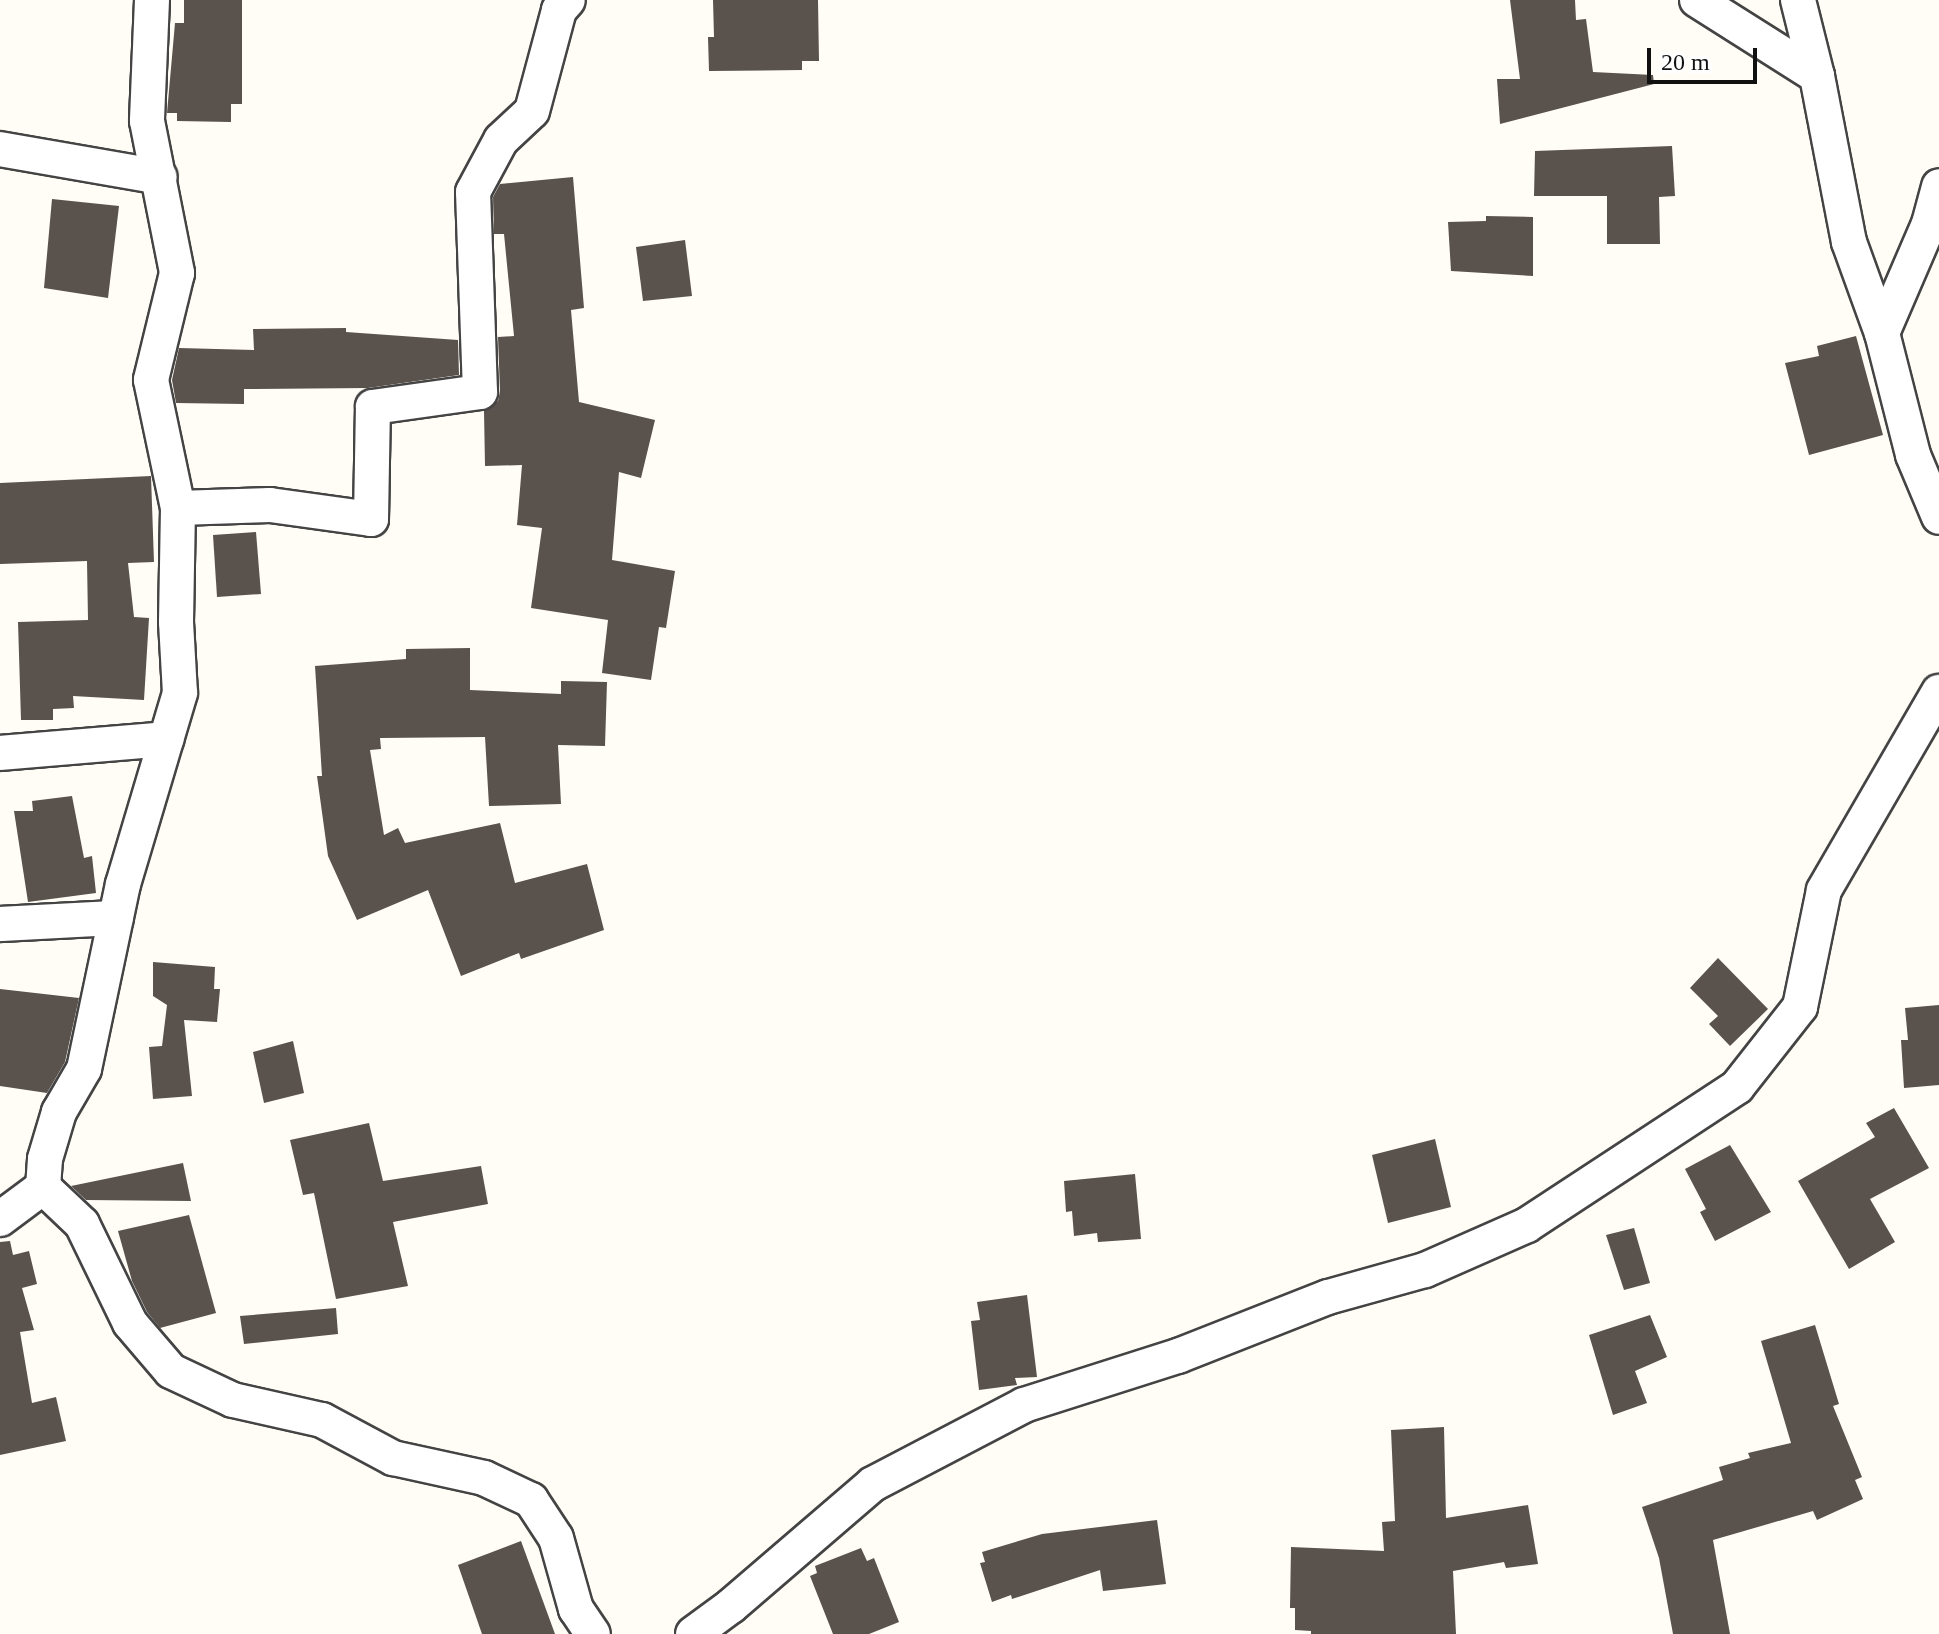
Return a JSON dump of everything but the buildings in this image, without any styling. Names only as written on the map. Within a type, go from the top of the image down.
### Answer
[{"type":"street","points":[[0,1219],[43,1187],[45,1159],[59,1112],[84,1069],[116,918],[180,693],[176,622],[178,508],[151,380],[177,273],[147,121],[152,0]]},
{"type":"street","points":[[178,508],[270,505],[371,519],[373,407],[480,392],[473,192],[501,140],[532,111],[559,10],[568,0]]},
{"type":"street","points":[[1697,0],[1817,76]]},
{"type":"street","points":[[1798,0],[1817,76],[1849,242],[1882,333],[1913,455],[1939,517]]},
{"type":"street","points":[[0,149],[160,177]]},
{"type":"street","points":[[1882,333],[1929,224],[1939,186]]},
{"type":"street","points":[[693,1634],[731,1606],[873,1484],[886,1477],[1024,1405],[1178,1356],[1328,1297],[1425,1270],[1527,1225],[1737,1087],[1800,1007],[1824,890],[1939,692]]},
{"type":"street","points":[[0,753],[166,739]]},
{"type":"street","points":[[1904,757],[1939,746]]},
{"type":"street","points":[[0,924],[116,918]]},
{"type":"street","points":[[43,1187],[82,1224],[130,1323],[171,1371],[233,1400],[322,1420],[393,1458],[484,1478],[531,1500],[556,1538],[576,1609],[593,1634]]}]
